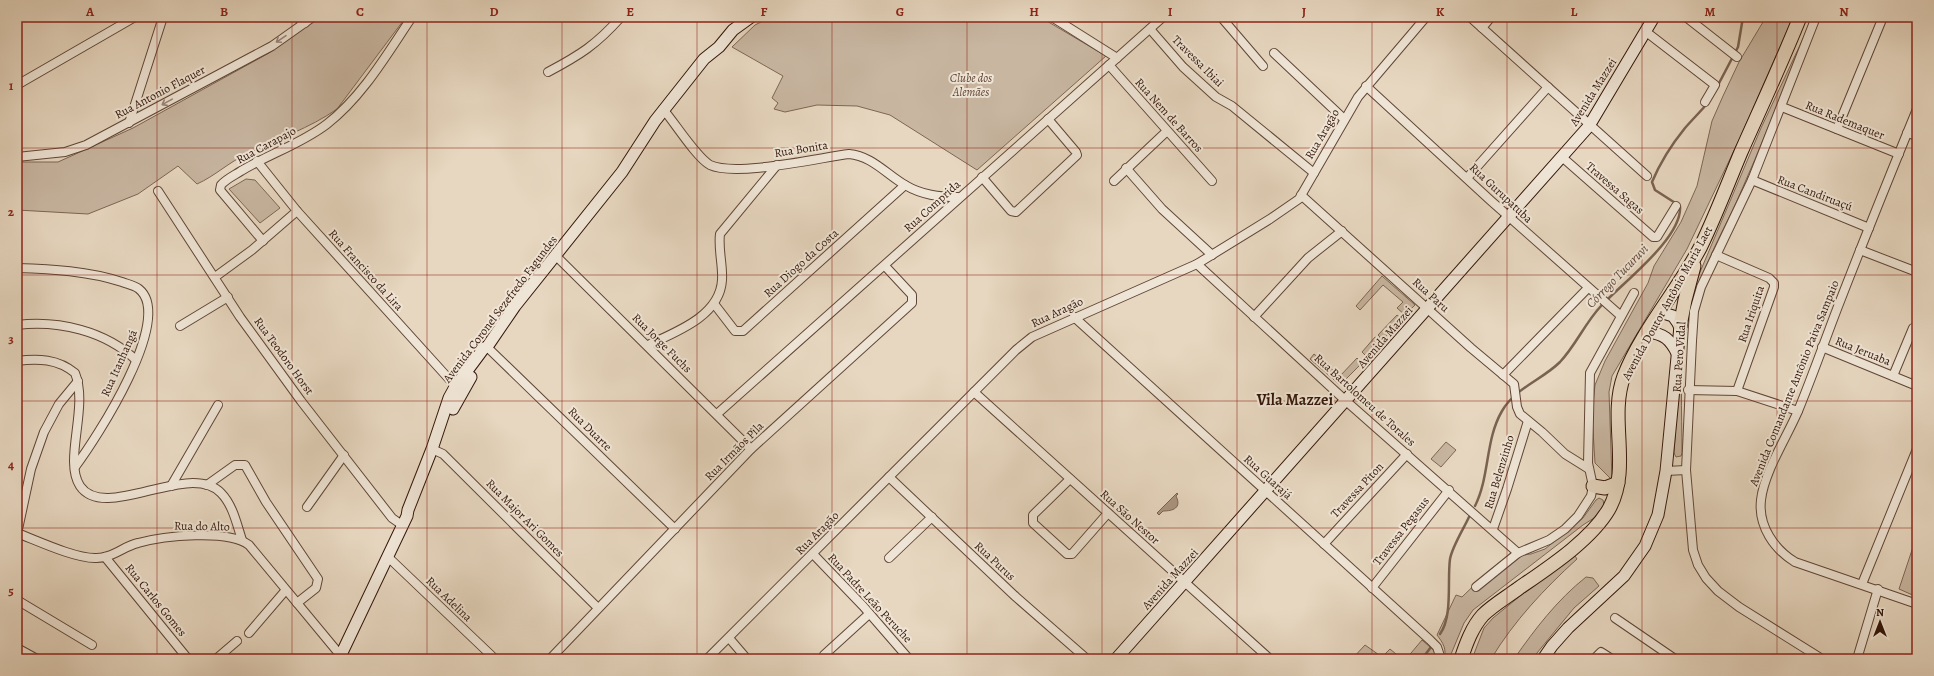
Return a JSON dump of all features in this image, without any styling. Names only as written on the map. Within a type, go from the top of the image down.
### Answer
[{"type":"main road","name":"Avenida Doutor Antônio Maria Laet","points":[[1461,659],[1472,631],[1482,616],[1541,573],[1583,539],[1602,520],[1612,503],[1618,483],[1620,468],[1618,404],[1620,388],[1625,374],[1648,332],[1700,248],[1800,17]]},
{"type":"main road","points":[[1680,326],[1689,283],[1700,248]]},
{"type":"main road","points":[[1592,491],[1618,483]]},
{"type":"main road","points":[[1592,491],[1612,503]]},
{"type":"street","points":[[17,85],[135,17]]},
{"type":"street","points":[[129,123],[163,17]]},
{"type":"street","points":[[297,17],[305,23]]},
{"type":"street","name":"Rua Antonio Flaquer","points":[[17,157],[66,152],[86,145],[272,46],[313,17]]},
{"type":"street","name":"Rua Carapajo","points":[[263,241],[220,190],[223,182],[257,161],[304,139],[326,124],[342,110],[370,77],[412,17]]},
{"type":"street","points":[[548,72],[588,50],[604,36],[621,17]]},
{"type":"street","name":"Avenida Coronel Sezefredo Fagundes","points":[[405,521],[414,512],[435,451],[452,410],[458,389],[487,351],[487,347],[504,321],[622,172],[704,59],[719,47],[733,30],[751,17]]},
{"type":"street","points":[[1052,17],[1117,58]]},
{"type":"street","name":"Rua Comprida","points":[[717,414],[1163,17]]},
{"type":"street","points":[[1221,17],[1263,66]]},
{"type":"street","name":"Rua Aragão","points":[[707,659],[1016,350],[1032,336],[1197,264],[1270,219],[1299,198],[1344,119],[1366,86],[1426,17]]},
{"type":"street","points":[[1470,17],[1589,126],[1647,176]]},
{"type":"street","points":[[1482,28],[1491,17]]},
{"type":"street","name":"Avenida Mazzei","points":[[1116,659],[1589,126],[1654,17]]},
{"type":"street","points":[[1686,17],[1737,56]]},
{"type":"street","name":"Rua Pero Vidal","points":[[1816,17],[1782,107],[1752,180],[1701,287],[1694,311],[1688,390],[1686,470],[1693,550],[1698,565],[1706,578],[1718,591],[1739,607],[1822,659]]},
{"type":"street","points":[[1837,129],[1883,17]]},
{"type":"street","name":"Travessa Ibiai","points":[[1150,29],[1195,78],[1216,97],[1232,106],[1314,173]]},
{"type":"street","points":[[1645,31],[1715,85],[1705,102]]},
{"type":"street","points":[[1274,52],[1344,119]]},
{"type":"street","name":"Rua Nem de Barros","points":[[1108,65],[1212,181]]},
{"type":"street","name":"Rua Gurupatuba","points":[[1366,86],[1509,217],[1621,316]]},
{"type":"street","points":[[1467,178],[1548,87]]},
{"type":"street","name":"Rua Rademaquer","points":[[1782,107],[1899,154]]},
{"type":"street","name":"Avenida Comandante Antônio Paiva Sampaio","points":[[1917,109],[1860,250],[1798,411],[1764,485],[1760,500],[1761,515],[1765,530],[1782,554],[1795,562],[1878,589],[1917,604]]},
{"type":"street","name":"Rua Bonita","points":[[666,111],[696,152],[710,164],[726,169],[745,170],[849,154],[860,155],[876,163],[905,185],[936,197],[958,198]]},
{"type":"street","points":[[982,178],[1011,211],[1016,212],[1076,154],[1076,152],[1048,119]]},
{"type":"street","points":[[1114,181],[1126,168],[1167,131]]},
{"type":"street","points":[[1907,133],[1917,136]]},
{"type":"street","name":"Travessa Sagas","points":[[1562,157],[1653,237],[1657,237],[1676,206]]},
{"type":"street","name":"Rua Francisco da Lira","points":[[257,161],[297,211],[458,389]]},
{"type":"street","points":[[648,345],[681,330],[715,305],[722,282],[720,234],[777,164]]},
{"type":"street","points":[[1126,168],[1162,209],[1212,255]]},
{"type":"street","name":"Rua Candiruaçú","points":[[1752,180],[1869,228]]},
{"type":"street","name":"Rua Diogo da Costa","points":[[715,305],[735,331],[743,331],[905,185]]},
{"type":"street","name":"Rua Teodoro Horst","points":[[158,191],[228,297],[297,395],[392,518],[405,521]]},
{"type":"street","name":"Rua Paru","points":[[1301,195],[1514,384],[1518,410],[1565,454],[1589,469]]},
{"type":"street","points":[[215,277],[263,241],[297,211]]},
{"type":"street","points":[[1254,317],[1308,258],[1342,231]]},
{"type":"street","points":[[1860,250],[1917,272]]},
{"type":"street","name":"Rua Iriquita","points":[[1716,255],[1769,278],[1774,283],[1774,287],[1737,391]]},
{"type":"street","name":"Rua Jorge Fuchs","points":[[556,256],[751,448]]},
{"type":"street","name":"Rua Bartolomeu de Torales","points":[[1197,264],[1346,401],[1449,490],[1518,553]]},
{"type":"street","name":"Rua Irmãos Pìla","points":[[550,659],[751,448],[912,303],[912,295],[885,266]]},
{"type":"street","name":"Rua Itanhangá","points":[[17,268],[54,269],[107,278],[137,287],[147,300],[149,317],[145,339],[136,360],[93,443],[74,468]]},
{"type":"street","points":[[1503,375],[1588,288]]},
{"type":"street","points":[[1476,587],[1518,553],[1549,540],[1565,529],[1578,516],[1592,491],[1589,469],[1590,374],[1605,342],[1634,293]]},
{"type":"street","points":[[180,326],[228,297]]},
{"type":"street","points":[[1543,659],[1568,628],[1624,576],[1645,546],[1658,515],[1666,472],[1680,326],[1673,316],[1660,312]]},
{"type":"street","name":"Rua Guarajá","points":[[1074,317],[1437,647],[1441,659]]},
{"type":"street","points":[[17,326],[50,324],[73,328],[116,344],[136,360]]},
{"type":"street","points":[[1893,376],[1913,328]]},
{"type":"street","points":[[1648,332],[1659,334],[1668,338],[1677,353]]},
{"type":"street","name":"Rua Duarte","points":[[487,347],[675,529]]},
{"type":"street","name":"Rua Jeruaba","points":[[1822,347],[1917,386]]},
{"type":"street","points":[[17,361],[34,359],[57,363],[75,374],[78,381],[80,407],[74,468],[81,488],[89,494],[100,498],[124,497],[171,486],[194,483],[207,485],[221,492],[228,502],[242,540]]},
{"type":"street","points":[[17,534],[31,468],[44,432],[59,404],[78,381]]},
{"type":"street","points":[[1688,390],[1737,391],[1798,411]]},
{"type":"street","name":"Rua São Nestor","points":[[974,392],[1270,659]]},
{"type":"street","points":[[171,486],[218,404]]},
{"type":"street","name":"Rua Belenzinho","points":[[1492,529],[1508,489],[1528,421]]},
{"type":"street","points":[[1862,584],[1917,449]]},
{"type":"street","name":"Rua Major Ari Gomes","points":[[435,451],[443,454],[598,608]]},
{"type":"street","name":"Travessa Piton","points":[[1324,544],[1407,454]]},
{"type":"street","points":[[306,507],[344,455]]},
{"type":"street","points":[[207,485],[235,465],[244,465],[266,502],[318,579],[316,588],[297,603]]},
{"type":"street","points":[[1666,472],[1686,470]]},
{"type":"street","name":"Rua Purus","points":[[889,477],[1016,597],[1087,659]]},
{"type":"street","points":[[1070,479],[1033,516],[1032,519],[1033,522],[1067,554],[1072,554],[1108,513]]},
{"type":"street","name":"Travessa Pegasus","points":[[1372,588],[1449,490]]},
{"type":"street","points":[[889,558],[932,517]]},
{"type":"street","points":[[340,658],[405,521]]},
{"type":"street","name":"Rua do Alto","points":[[17,534],[80,556],[95,558],[105,557],[137,543],[158,539],[186,536],[210,536],[230,537],[242,540],[249,545],[340,658]]},
{"type":"street","name":"Rua Padre Leão Peruche","points":[[813,554],[909,659]]},
{"type":"street","name":"Rua Adelina","points":[[388,556],[495,659]]},
{"type":"street","name":"Rua Carlos Gomes","points":[[105,557],[188,659]]},
{"type":"street","points":[[1857,659],[1878,589]]},
{"type":"street","points":[[249,633],[285,591]]},
{"type":"street","points":[[17,600],[92,646]]},
{"type":"street","points":[[824,655],[869,614]]},
{"type":"street","points":[[1615,618],[1675,659]]},
{"type":"street","points":[[728,638],[747,659]]},
{"type":"street","points":[[216,659],[237,641]]},
{"type":"street","points":[[17,648],[37,659]]},
{"type":"street","points":[[1596,656],[1601,652],[1612,659]]},
{"type":"green space","points":[[319,17],[406,17],[337,109],[327,116],[305,128],[240,157],[197,184],[178,166],[138,194],[88,214],[17,210],[17,162],[58,162],[133,128],[269,53]]},
{"type":"green space","name":"Clube dos Alemães","points":[[771,17],[1040,17],[1106,56],[977,170],[890,115],[857,106],[817,105],[785,112],[774,109],[778,103],[772,98],[783,76],[732,47],[755,25]]},
{"type":"green space","points":[[1766,17],[1793,17],[1740,138],[1687,249],[1612,376],[1609,392],[1612,480],[1595,463],[1592,414],[1595,385],[1605,361],[1648,283],[1654,266],[1681,222],[1697,186],[1712,121],[1739,62]]},
{"type":"green space","points":[[1809,26],[1755,159],[1707,263],[1695,294],[1684,342],[1682,453],[1681,456],[1676,457],[1674,453],[1681,347],[1692,291],[1761,128]]},
{"type":"green space","points":[[246,179],[255,180],[280,208],[260,223],[229,189]]},
{"type":"green space","points":[[1382,276],[1415,305],[1405,315],[1397,308],[1403,302],[1383,285],[1360,310],[1356,306]]},
{"type":"green space","points":[[1397,315],[1402,319],[1367,357],[1362,352],[1375,337],[1379,339],[1380,337],[1378,335]]},
{"type":"green space","points":[[1314,354],[1340,376],[1357,358],[1362,363],[1340,385],[1310,359]]},
{"type":"green space","points":[[1446,442],[1456,450],[1441,467],[1431,459]]},
{"type":"green space","points":[[1599,498],[1603,500],[1604,505],[1594,518],[1473,610],[1464,623],[1449,659],[1444,659],[1444,646],[1437,635],[1456,595],[1462,597],[1492,568],[1494,570],[1521,555],[1531,554],[1545,549],[1583,518]]},
{"type":"green space","points":[[1917,535],[1917,597],[1899,589]]},
{"type":"green space","points":[[1573,553],[1577,559],[1530,606],[1491,659],[1472,659],[1484,628],[1493,618]]},
{"type":"green space","points":[[1586,577],[1593,578],[1599,586],[1574,608],[1532,659],[1514,659],[1547,615],[1565,595]]},
{"type":"green space","points":[[1422,640],[1438,654],[1437,659],[1406,659]]},
{"type":"green space","points":[[1365,645],[1382,657],[1390,649],[1402,659],[1352,659]]},
{"type":"shaded area","points":[[1177,493],[1178,494],[1176,496],[1178,503],[1176,508],[1163,511],[1159,515],[1157,513]]},
{"type":"waterway","name":"Córrego Tucuruvi","points":[[1717,87],[1738,47],[1743,17]]},
{"type":"waterway","name":"Córrego Tucuruvi","points":[[1475,506],[1483,483],[1493,434],[1497,422],[1507,403],[1521,390],[1560,362],[1601,306],[1649,260],[1672,232],[1678,219],[1680,206],[1655,190],[1652,182],[1675,141],[1706,105]]},
{"type":"waterway","name":"Córrego Tucuruvi","points":[[1440,634],[1447,618],[1451,554],[1469,517]]},
{"type":"waterway","name":"Córrego Tucuruvi","points":[[1422,659],[1431,647]]},
{"type":"district","name":"Vila Mazzei","points":[[1295,400]]}]
